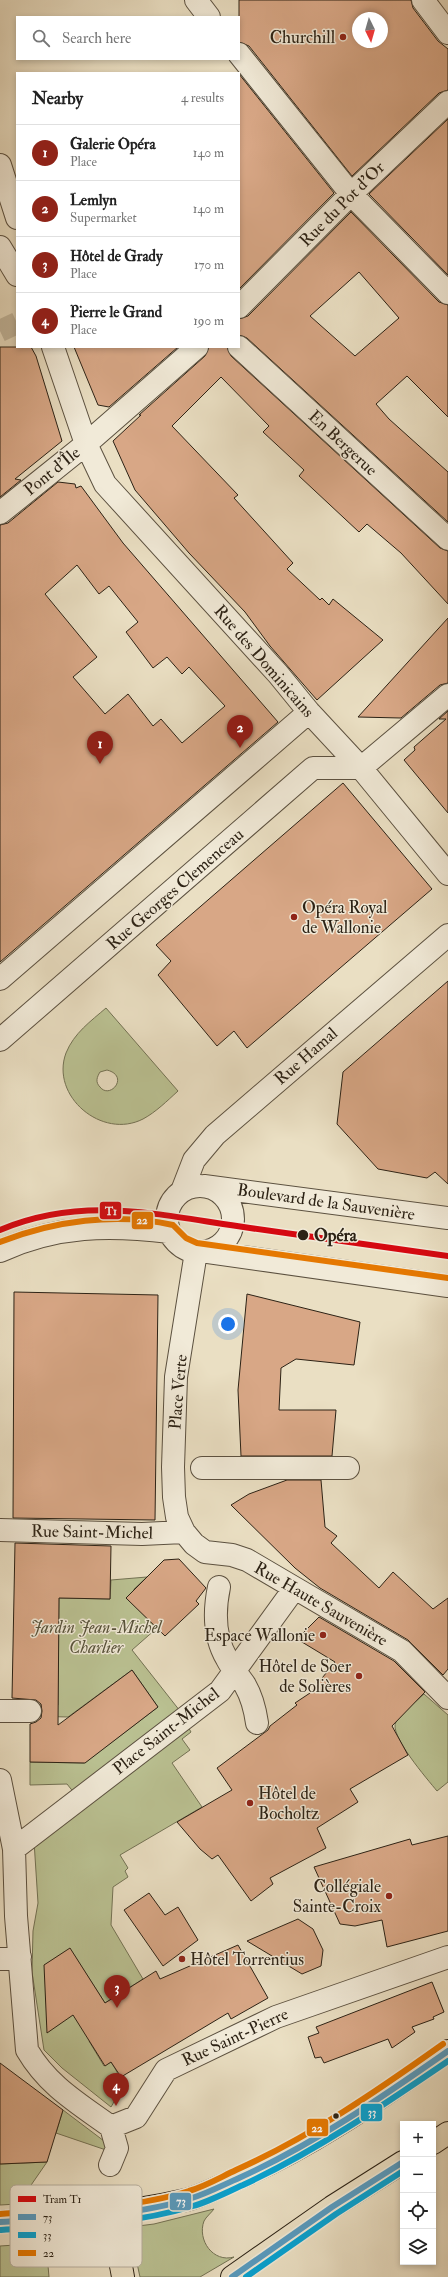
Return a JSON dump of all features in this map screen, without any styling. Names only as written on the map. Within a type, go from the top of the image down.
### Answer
[{"type":"main road","points":[[142,2208],[187,2199],[246,2175],[314,2139],[394,2089],[448,2051]]},
{"type":"main road","points":[[436,2141],[448,2134]]},
{"type":"main road","points":[[232,2277],[332,2207],[400,2164]]},
{"type":"main road","points":[[0,2222],[10,2221]]},
{"type":"main road","points":[[122,2267],[124,2277]]},
{"type":"street","points":[[196,0],[208,16]]},
{"type":"street","points":[[423,0],[448,34]]},
{"type":"street","points":[[240,55],[351,194],[448,293]]},
{"type":"street","name":"Rue du Pot d'Or","points":[[240,307],[351,194],[448,102]]},
{"type":"street","points":[[0,165],[16,215]]},
{"type":"street","points":[[0,247],[16,272]]},
{"type":"street","name":"Rue des Dominicains","points":[[53,348],[86,444],[105,484],[278,674],[309,712],[361,768],[448,874]]},
{"type":"street","points":[[86,444],[196,348]]},
{"type":"street","name":"En Bergerue","points":[[240,348],[448,539]]},
{"type":"street","name":"Pont d'Île","points":[[0,513],[86,444]]},
{"type":"street","points":[[361,768],[448,696]]},
{"type":"street","points":[[0,979],[309,712]]},
{"type":"street","name":"Rue Georges Clemenceau","points":[[0,1040],[314,768],[361,768]]},
{"type":"street","name":"Rue Hamal","points":[[182,1191],[194,1160],[215,1135],[448,935]]},
{"type":"street","points":[[202,1252],[218,1247],[227,1239],[232,1229],[233,1217],[231,1206],[224,1196],[215,1190],[204,1186],[193,1187],[182,1191],[174,1199],[168,1210],[167,1221],[170,1232],[176,1242],[185,1248],[202,1252],[448,1286]]},
{"type":"street","name":"Boulevard de la Sauvenière","points":[[204,1186],[448,1218]]},
{"type":"street","points":[[0,1251],[19,1243],[65,1231],[114,1226],[170,1232]]},
{"type":"street","name":"Place Verte","points":[[184,1532],[176,1510],[173,1467],[176,1377],[188,1291],[202,1252]]},
{"type":"street","points":[[202,1468],[348,1468]]},
{"type":"street","name":"Rue Saint-Michel","points":[[0,1530],[142,1534],[184,1532]]},
{"type":"street","name":"Rue Haute Sauvenière","points":[[184,1532],[194,1544],[205,1552],[220,1556],[232,1555],[247,1560],[402,1652],[448,1698]]},
{"type":"street","points":[[218,1587],[216,1604],[219,1644],[234,1671],[245,1685],[254,1705],[257,1723]]},
{"type":"street","name":"Place Saint-Michel","points":[[14,1849],[220,1691],[294,1589]]},
{"type":"street","points":[[0,1712],[30,1711]]},
{"type":"street","points":[[0,1780],[14,1849],[10,1958],[27,2050],[38,2068],[52,2083],[111,2127],[117,2148],[110,2165]]},
{"type":"street","name":"Rue Saint-Pierre","points":[[111,2127],[136,2117],[166,2070],[276,2016],[448,1957]]},
{"type":"green space","points":[[106,1008],[178,1091],[148,1116],[127,1124],[111,1124],[96,1119],[83,1110],[73,1098],[66,1084],[63,1069],[66,1053],[78,1033]],"holes":[[[107,1070],[114,1073],[118,1081],[116,1086],[109,1091],[100,1087],[97,1083],[100,1072]]]},
{"type":"green space","name":"Jardin Jean-Michel Charlier","points":[[147,1577],[134,1589],[134,1605],[157,1628],[132,1650],[180,1711],[75,1794],[67,1784],[30,1785],[30,1762],[84,1763],[158,1707],[132,1670],[68,1717],[30,1716],[30,1705],[58,1705],[59,1598],[110,1599],[111,1580]]},
{"type":"green space","points":[[424,1694],[448,1715],[448,1782],[437,1791],[410,1757],[395,1728],[396,1722],[399,1718]]},
{"type":"green space","points":[[187,1725],[191,1732],[182,1739],[190,1750],[172,1763],[202,1807],[120,1855],[128,1868],[125,1871],[128,1877],[113,1887],[111,1925],[143,1979],[105,2003],[70,1949],[45,1965],[91,2039],[89,2041],[104,2066],[111,2062],[118,2075],[120,2080],[120,2089],[111,2107],[62,2068],[44,2050],[32,1972],[33,1931],[38,1903],[34,1841]]},
{"type":"green space","points":[[63,2110],[108,2144],[106,2150],[56,2133]]},
{"type":"green space","points":[[47,2162],[31,2185],[10,2185],[10,2204],[0,2205],[0,2164]]},
{"type":"green space","points":[[214,2209],[204,2221],[202,2228],[205,2242],[208,2248],[219,2257],[234,2257],[200,2277],[140,2277],[138,2267],[142,2267],[142,2226],[154,2224]]},
{"type":"green space","points":[[10,2245],[10,2267],[48,2267],[49,2277],[0,2277],[0,2246]]},
{"type":"building","points":[[239,0],[411,0],[413,8],[438,41],[448,49],[448,90],[439,93],[352,176],[249,46],[240,42]]},
{"type":"building","points":[[240,75],[334,193],[240,288]]},
{"type":"building","points":[[448,119],[448,275],[369,194]]},
{"type":"building","points":[[351,212],[439,302],[448,305],[448,417],[407,376],[376,404],[389,419],[448,472],[448,522],[247,338],[240,335],[240,319],[248,316]],"holes":[[[359,272],[399,318],[355,356],[310,316]]]},
{"type":"building","points":[[0,347],[32,348],[36,356],[62,441],[15,479],[21,480],[0,497]]},
{"type":"building","points":[[74,348],[177,348],[109,407],[98,405]]},
{"type":"building","points":[[209,348],[227,348],[231,356],[440,548],[448,551],[448,604],[401,553],[367,524],[359,532],[299,476],[304,470],[263,432],[269,426],[221,377],[172,426],[238,495],[234,498],[293,563],[287,569],[320,600],[322,598],[329,605],[333,599],[383,640],[317,700],[270,646],[245,612],[189,553],[135,490],[113,441],[141,415],[139,415],[205,356]]},
{"type":"building","points":[[58,482],[75,484],[76,488],[81,486],[123,543],[278,722],[0,962],[0,525],[8,523]],"holes":[[[77,565],[99,594],[109,586],[138,622],[126,632],[153,668],[167,657],[182,674],[189,667],[225,706],[182,743],[161,719],[153,726],[128,694],[105,714],[73,677],[97,657],[45,594]]]},
{"type":"building","points":[[448,618],[448,683],[440,685],[401,718],[358,717]]},
{"type":"building","points":[[448,711],[448,813],[404,760],[415,750],[414,747],[446,719],[439,719]]},
{"type":"building","name":"Opéra Royal de Wallonie","points":[[343,783],[432,889],[247,1048],[234,1031],[217,1046],[158,975],[171,961],[156,945]]},
{"type":"building","points":[[448,981],[448,1184],[435,1172],[427,1178],[378,1169],[337,1124],[343,1072]]},
{"type":"building","points":[[14,1292],[158,1295],[155,1520],[13,1518]]},
{"type":"building","points":[[247,1294],[360,1322],[354,1365],[296,1359],[281,1368],[279,1410],[336,1410],[332,1456],[241,1456],[238,1390]]},
{"type":"building","points":[[287,1480],[321,1480],[325,1527],[337,1536],[331,1543],[379,1588],[393,1572],[433,1609],[448,1598],[448,1669],[443,1675],[408,1640],[320,1588],[295,1568],[231,1505],[249,1494]]},
{"type":"building","points":[[15,1543],[111,1546],[110,1599],[59,1598],[58,1725],[132,1670],[158,1707],[85,1763],[30,1762],[30,1724],[41,1718],[42,1711],[41,1704],[36,1700],[12,1698]]},
{"type":"building","points":[[179,1559],[206,1588],[196,1601],[199,1604],[165,1636],[126,1598],[164,1560]]},
{"type":"building","points":[[319,1617],[394,1661],[425,1692],[392,1726],[408,1755],[350,1789],[358,1802],[317,1828],[326,1848],[270,1878],[273,1884],[251,1901],[218,1855],[212,1859],[200,1849],[177,1822],[232,1790],[217,1768],[268,1730],[270,1726],[297,1705],[295,1703],[310,1693],[335,1662],[297,1639]]},
{"type":"building","name":"Collégiale Sainte-Croix","points":[[448,1836],[448,1931],[387,1947],[382,1920],[355,1926],[340,1924],[314,1867],[410,1839],[412,1845]]},
{"type":"building","points":[[149,1893],[165,1915],[178,1907],[198,1940],[163,1966],[124,1910]]},
{"type":"building","points":[[298,1919],[313,1929],[323,1950],[321,1966],[302,1974],[247,1941]]},
{"type":"building","points":[[238,1945],[268,1998],[231,2019],[228,2013],[121,2077],[111,2062],[105,2066],[73,2015],[47,2033],[44,1965],[70,1948],[105,2003],[156,1971],[160,1979]]},
{"type":"building","points":[[432,1982],[444,2012],[433,2017],[434,2019],[412,2027],[415,2032],[392,2048],[388,2039],[324,2063],[321,2057],[315,2058],[308,2037],[319,2033],[316,2027]]},
{"type":"building","points":[[0,2063],[63,2110],[47,2162],[0,2164]]},
{"type":"tunnel","points":[[0,331],[16,323]]},
{"type":"tram line","name":"T1","points":[[0,1230],[32,1219],[63,1213],[93,1210],[124,1211],[186,1218],[448,1256]]},
{"type":"transit line","name":"22","points":[[0,1242],[20,1235],[63,1224],[107,1219],[129,1219],[173,1225],[186,1238],[197,1243],[448,1278]]},
{"type":"transit line","name":"22","points":[[142,2202],[195,2189],[290,2143],[368,2096],[443,2044]]},
{"type":"transit line","name":"73","points":[[142,2210],[170,2204],[204,2194],[267,2165],[372,2103],[448,2051]]},
{"type":"transit line","name":"33","points":[[142,2218],[206,2202],[270,2172],[323,2143],[448,2061]]},
{"type":"transit line","name":"73","points":[[232,2277],[332,2207],[400,2164]]},
{"type":"transit line","name":"33","points":[[246,2277],[336,2214],[400,2173]]},
{"type":"transit line","name":"22","points":[[0,2214],[10,2213]]},
{"type":"transit line","name":"73","points":[[0,2222],[10,2221]]},
{"type":"transit line","name":"33","points":[[1,2230],[10,2230]]},
{"type":"place","name":"Churchill","points":[[343,37]]},
{"type":"place","name":"Lemlyn","points":[[240,748]]},
{"type":"place","name":"Galerie Opéra","points":[[100,764]]},
{"type":"place","name":"Opéra Royal de Wallonie","points":[[294,917]]},
{"type":"place","name":"Opéra","points":[[303,1235]]},
{"type":"place","name":"Espace Wallonie","points":[[323,1635]]},
{"type":"place","name":"Hôtel de Soer de Solières","points":[[359,1676]]},
{"type":"place","name":"Hôtel de Bocholtz","points":[[250,1803]]},
{"type":"place","name":"Collégiale Sainte-Croix","points":[[389,1896]]},
{"type":"place","name":"Hôtel Torrentius","points":[[182,1959]]},
{"type":"place","name":"Hôtel de Grady","points":[[117,2008]]},
{"type":"place","name":"Pierre le Grand","points":[[116,2106]]}]
